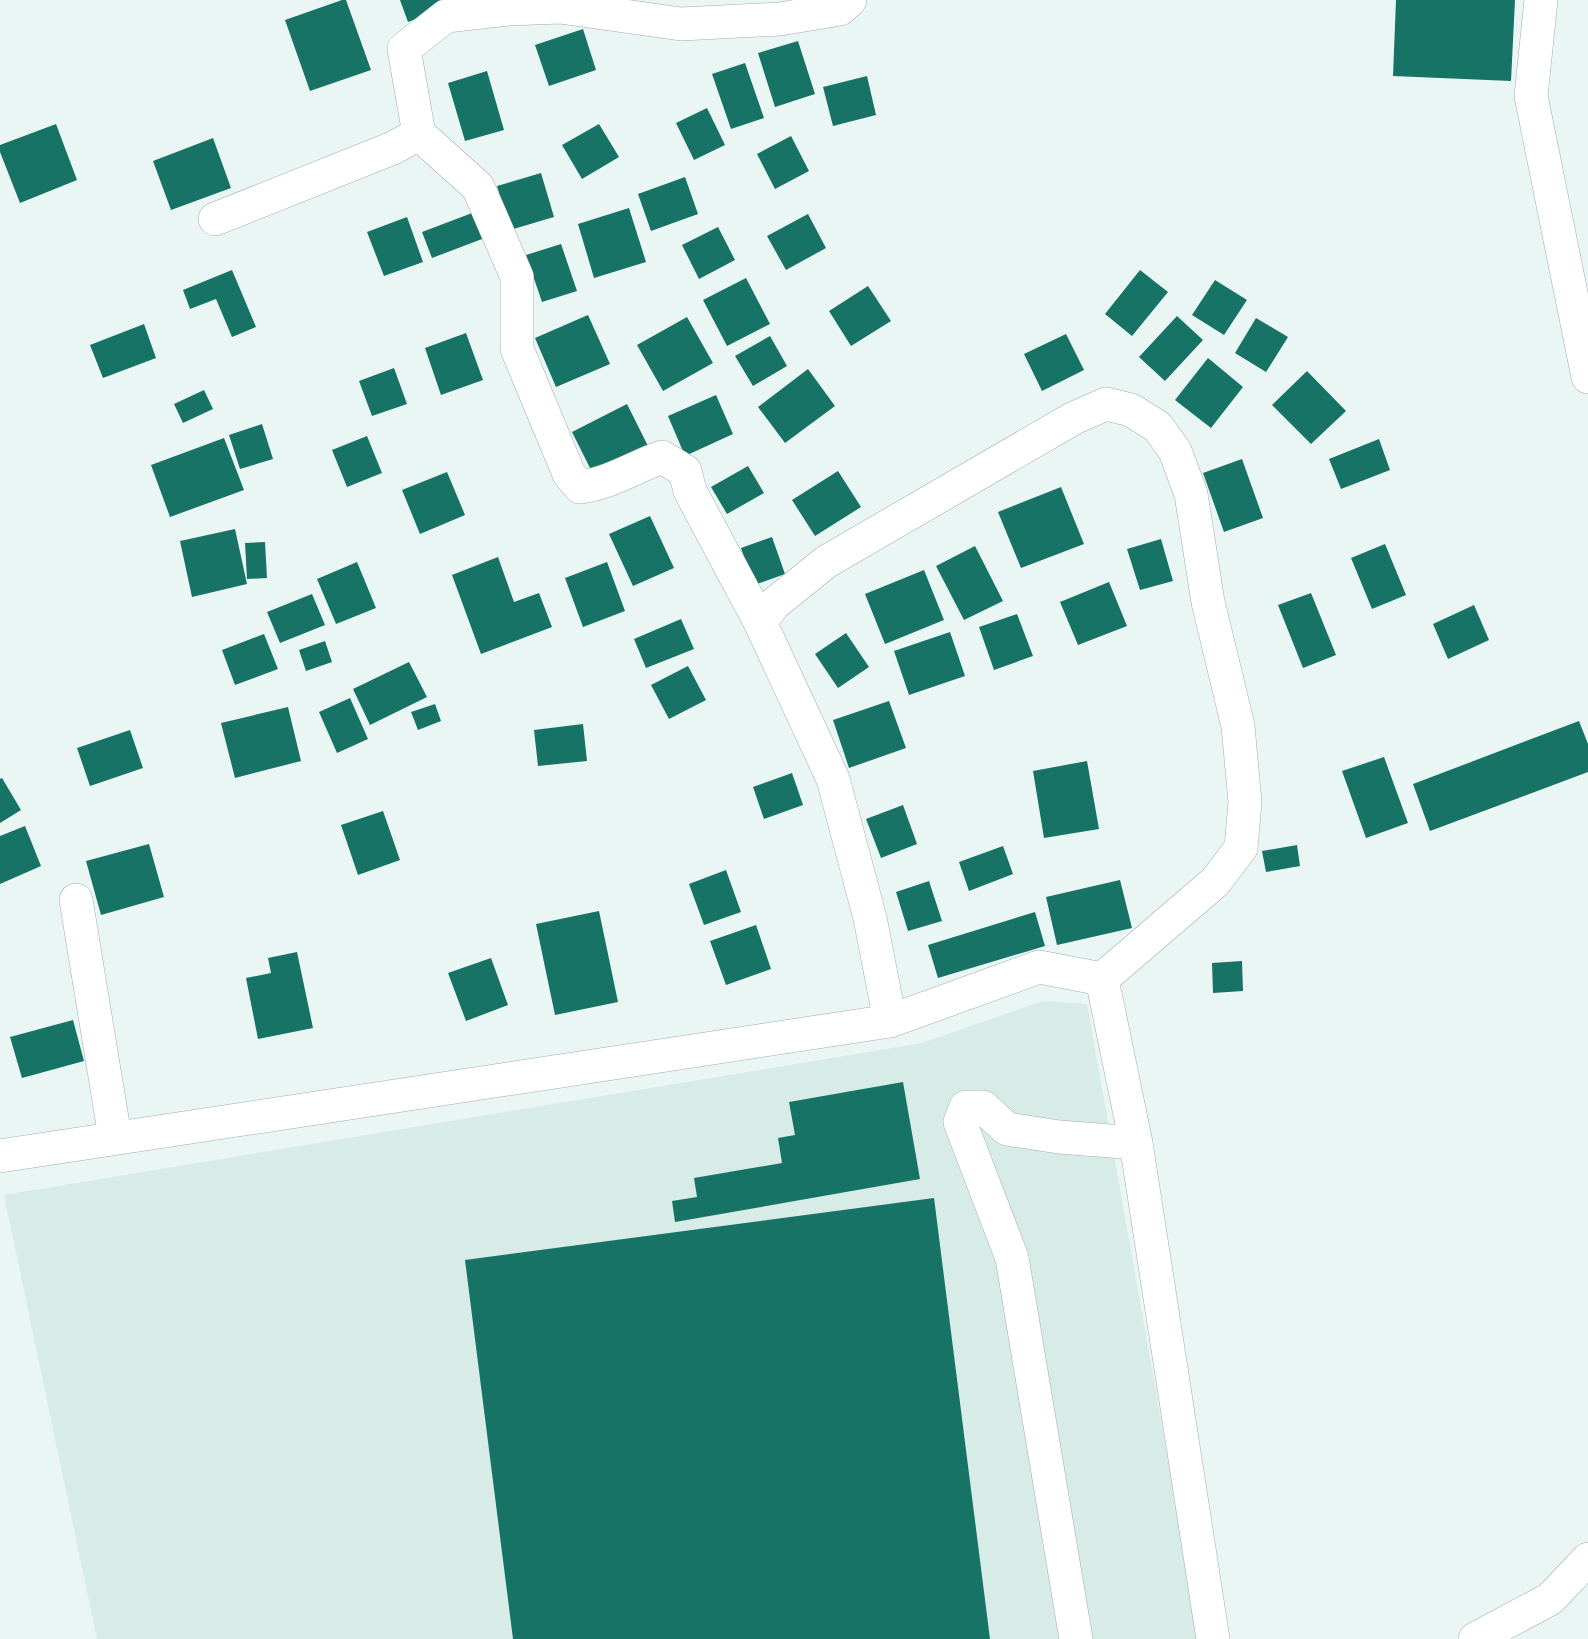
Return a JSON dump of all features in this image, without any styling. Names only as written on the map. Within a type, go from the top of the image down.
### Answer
[{"type":"street","points":[[850,0],[840,9],[780,19],[681,24],[560,7],[508,5],[446,16],[404,49],[419,134],[478,187],[517,277],[518,349],[568,474],[580,487],[597,485],[662,457],[685,471],[690,491],[760,622],[833,779],[870,918],[890,1021]]},
{"type":"street","points":[[1541,0],[1532,96],[1588,377]]},
{"type":"street","points":[[215,219],[393,148],[419,134]]},
{"type":"street","points":[[760,622],[774,604],[826,562],[1074,418],[1106,404],[1131,410],[1158,427],[1175,450],[1191,494],[1208,602],[1239,726],[1245,802],[1241,848],[1215,882],[1102,979]]},
{"type":"street","points":[[76,900],[115,1137]]},
{"type":"street","points":[[0,1156],[890,1021],[1039,967],[1102,979]]},
{"type":"street","points":[[1102,979],[1136,1143],[1213,1639]]},
{"type":"street","points":[[1076,1639],[1012,1258],[960,1122],[966,1107],[983,1107],[1007,1129],[1059,1137],[1136,1143]]},
{"type":"street","points":[[1474,1639],[1550,1599],[1588,1559]]},
{"type":"shaded area","points":[[1043,1001],[1087,1004],[1200,1639],[97,1639],[4,1195],[922,1043]]},
{"type":"building","points":[[346,0],[371,70],[310,91],[285,20]]},
{"type":"building","points":[[400,0],[444,0],[447,7],[408,22]]},
{"type":"building","points":[[1396,0],[1515,0],[1511,81],[1393,76]]},
{"type":"building","points":[[583,29],[596,70],[549,86],[535,45]]},
{"type":"building","points":[[798,41],[815,94],[775,107],[758,53]]},
{"type":"building","points":[[745,63],[764,118],[731,129],[712,74]]},
{"type":"building","points":[[487,71],[504,130],[465,141],[448,83]]},
{"type":"building","points":[[867,76],[876,115],[833,126],[823,87]]},
{"type":"building","points":[[707,108],[725,145],[694,160],[676,123]]},
{"type":"building","points":[[56,124],[77,180],[20,203],[0,152],[0,145]]},
{"type":"building","points":[[599,124],[619,157],[582,179],[562,145]]},
{"type":"building","points":[[791,136],[809,171],[775,189],[757,154]]},
{"type":"building","points":[[213,138],[231,188],[171,210],[153,161]]},
{"type":"building","points":[[541,173],[554,217],[510,230],[497,186]]},
{"type":"building","points":[[685,177],[698,214],[651,231],[638,194]]},
{"type":"building","points":[[629,208],[646,262],[594,278],[578,224]]},
{"type":"building","points":[[480,210],[490,236],[432,258],[422,232]]},
{"type":"building","points":[[808,214],[826,248],[786,270],[767,236]]},
{"type":"building","points":[[407,217],[423,262],[384,276],[367,232]]},
{"type":"building","points":[[718,227],[735,260],[699,279],[682,245]]},
{"type":"building","points":[[561,244],[577,291],[542,302],[526,255]]},
{"type":"building","points":[[232,270],[256,327],[232,337],[216,299],[190,309],[183,290]]},
{"type":"building","points":[[1140,270],[1168,292],[1132,336],[1105,314]]},
{"type":"building","points":[[746,278],[770,324],[727,346],[703,300]]},
{"type":"building","points":[[1215,280],[1247,300],[1224,335],[1192,315]]},
{"type":"building","points":[[868,286],[891,321],[851,346],[829,311]]},
{"type":"building","points":[[588,315],[610,364],[556,387],[535,338]]},
{"type":"building","points":[[1177,316],[1203,340],[1165,381],[1139,357]]},
{"type":"building","points":[[687,317],[713,363],[663,391],[637,345]]},
{"type":"building","points":[[1256,318],[1288,337],[1266,372],[1235,353]]},
{"type":"building","points":[[144,324],[156,358],[103,378],[90,345]]},
{"type":"building","points":[[466,333],[483,380],[441,395],[425,348]]},
{"type":"building","points":[[1066,334],[1084,370],[1042,391],[1024,354]]},
{"type":"building","points":[[770,336],[787,366],[753,386],[735,356]]},
{"type":"building","points":[[1208,358],[1243,387],[1211,428],[1175,400]]},
{"type":"building","points":[[394,368],[407,404],[372,416],[359,381]]},
{"type":"building","points":[[808,369],[835,406],[785,443],[758,407]]},
{"type":"building","points":[[1307,371],[1346,411],[1311,444],[1272,405]]},
{"type":"building","points":[[204,390],[213,409],[183,423],[174,404]]},
{"type":"building","points":[[716,395],[733,434],[685,456],[668,416]]},
{"type":"building","points":[[627,404],[648,446],[593,474],[572,432]]},
{"type":"building","points":[[262,424],[273,459],[240,469],[229,435]]},
{"type":"building","points":[[367,436],[382,473],[347,487],[332,450]]},
{"type":"building","points":[[224,438],[244,490],[170,517],[151,465]]},
{"type":"building","points":[[1379,439],[1390,470],[1341,489],[1329,459]]},
{"type":"building","points":[[1242,459],[1263,518],[1224,532],[1203,473]]},
{"type":"building","points":[[748,466],[764,493],[727,514],[711,487]]},
{"type":"building","points":[[838,471],[861,507],[815,536],[792,500]]},
{"type":"building","points":[[447,472],[465,515],[420,534],[402,490]]},
{"type":"building","points":[[1061,487],[1084,544],[1021,568],[998,512]]},
{"type":"building","points":[[650,516],[674,568],[633,586],[609,534]]},
{"type":"building","points":[[235,529],[247,584],[192,597],[180,541]]},
{"type":"building","points":[[772,537],[785,574],[754,585],[741,548]]},
{"type":"building","points":[[1161,539],[1173,581],[1140,590],[1127,549]]},
{"type":"building","points":[[265,542],[267,578],[247,579],[245,543]]},
{"type":"building","points":[[1385,544],[1406,595],[1372,609],[1351,558]]},
{"type":"building","points":[[975,546],[1003,601],[964,620],[936,566]]},
{"type":"building","points":[[498,557],[514,602],[539,593],[552,627],[481,654],[452,575]]},
{"type":"building","points":[[357,562],[376,608],[336,624],[317,579]]},
{"type":"building","points":[[607,562],[625,611],[583,627],[565,578]]},
{"type":"building","points":[[924,570],[944,620],[885,644],[865,594]]},
{"type":"building","points":[[1109,582],[1127,626],[1078,645],[1060,602]]},
{"type":"building","points":[[1311,593],[1336,655],[1303,668],[1278,605]]},
{"type":"building","points":[[312,594],[325,625],[280,643],[267,612]]},
{"type":"building","points":[[1474,605],[1489,640],[1448,659],[1433,624]]},
{"type":"building","points":[[1017,614],[1033,656],[994,670],[979,627]]},
{"type":"building","points":[[681,619],[694,649],[646,668],[634,639]]},
{"type":"building","points":[[950,632],[965,676],[909,695],[894,651]]},
{"type":"building","points":[[846,633],[869,667],[838,688],[815,654]]},
{"type":"building","points":[[264,634],[278,669],[235,685],[222,650]]},
{"type":"building","points":[[325,641],[332,662],[306,671],[299,650]]},
{"type":"building","points":[[409,662],[427,697],[370,725],[353,689]]},
{"type":"building","points":[[688,666],[706,700],[669,719],[651,685]]},
{"type":"building","points":[[350,698],[368,739],[337,753],[319,712]]},
{"type":"building","points":[[889,701],[906,748],[849,768],[833,720]]},
{"type":"building","points":[[435,704],[441,721],[418,730],[411,712]]},
{"type":"building","points":[[288,707],[301,761],[235,778],[221,723]]},
{"type":"building","points":[[1579,721],[1588,744],[1588,772],[1430,831],[1413,784]]},
{"type":"building","points":[[583,724],[587,761],[538,766],[534,730]]},
{"type":"building","points":[[130,730],[143,768],[90,786],[77,748]]},
{"type":"building","points":[[1384,757],[1408,823],[1366,838],[1342,771]]},
{"type":"building","points":[[1087,761],[1099,829],[1044,838],[1033,771]]},
{"type":"building","points":[[792,773],[803,805],[764,819],[753,787]]},
{"type":"building","points":[[2,778],[21,810],[0,823],[0,779]]},
{"type":"building","points":[[903,805],[917,844],[881,858],[866,819]]},
{"type":"building","points":[[383,811],[400,860],[358,875],[341,825]]},
{"type":"building","points":[[25,826],[41,866],[0,884],[0,836]]},
{"type":"building","points":[[149,844],[164,897],[101,915],[86,861]]},
{"type":"building","points":[[1297,845],[1300,866],[1266,872],[1262,851]]},
{"type":"building","points":[[1003,846],[1013,874],[969,891],[959,862]]},
{"type":"building","points":[[726,870],[741,912],[704,925],[689,884]]},
{"type":"building","points":[[1120,880],[1132,928],[1057,945],[1046,897]]},
{"type":"building","points":[[929,881],[942,921],[908,931],[896,892]]},
{"type":"building","points":[[599,911],[618,1002],[555,1015],[536,924]]},
{"type":"building","points":[[1035,912],[1045,946],[938,978],[928,945]]},
{"type":"building","points":[[756,925],[771,969],[726,985],[710,941]]},
{"type":"building","points":[[297,952],[313,1028],[258,1039],[246,978],[271,973],[268,958]]},
{"type":"building","points":[[491,958],[508,1005],[466,1021],[448,973]]},
{"type":"building","points":[[1242,961],[1243,991],[1213,993],[1212,963]]},
{"type":"building","points":[[73,1020],[84,1061],[22,1078],[10,1037]]},
{"type":"building","points":[[903,1082],[920,1179],[675,1222],[672,1201],[697,1197],[694,1178],[782,1163],[778,1138],[795,1135],[789,1102]]},
{"type":"building","points":[[934,1198],[990,1639],[513,1639],[465,1260]]}]
